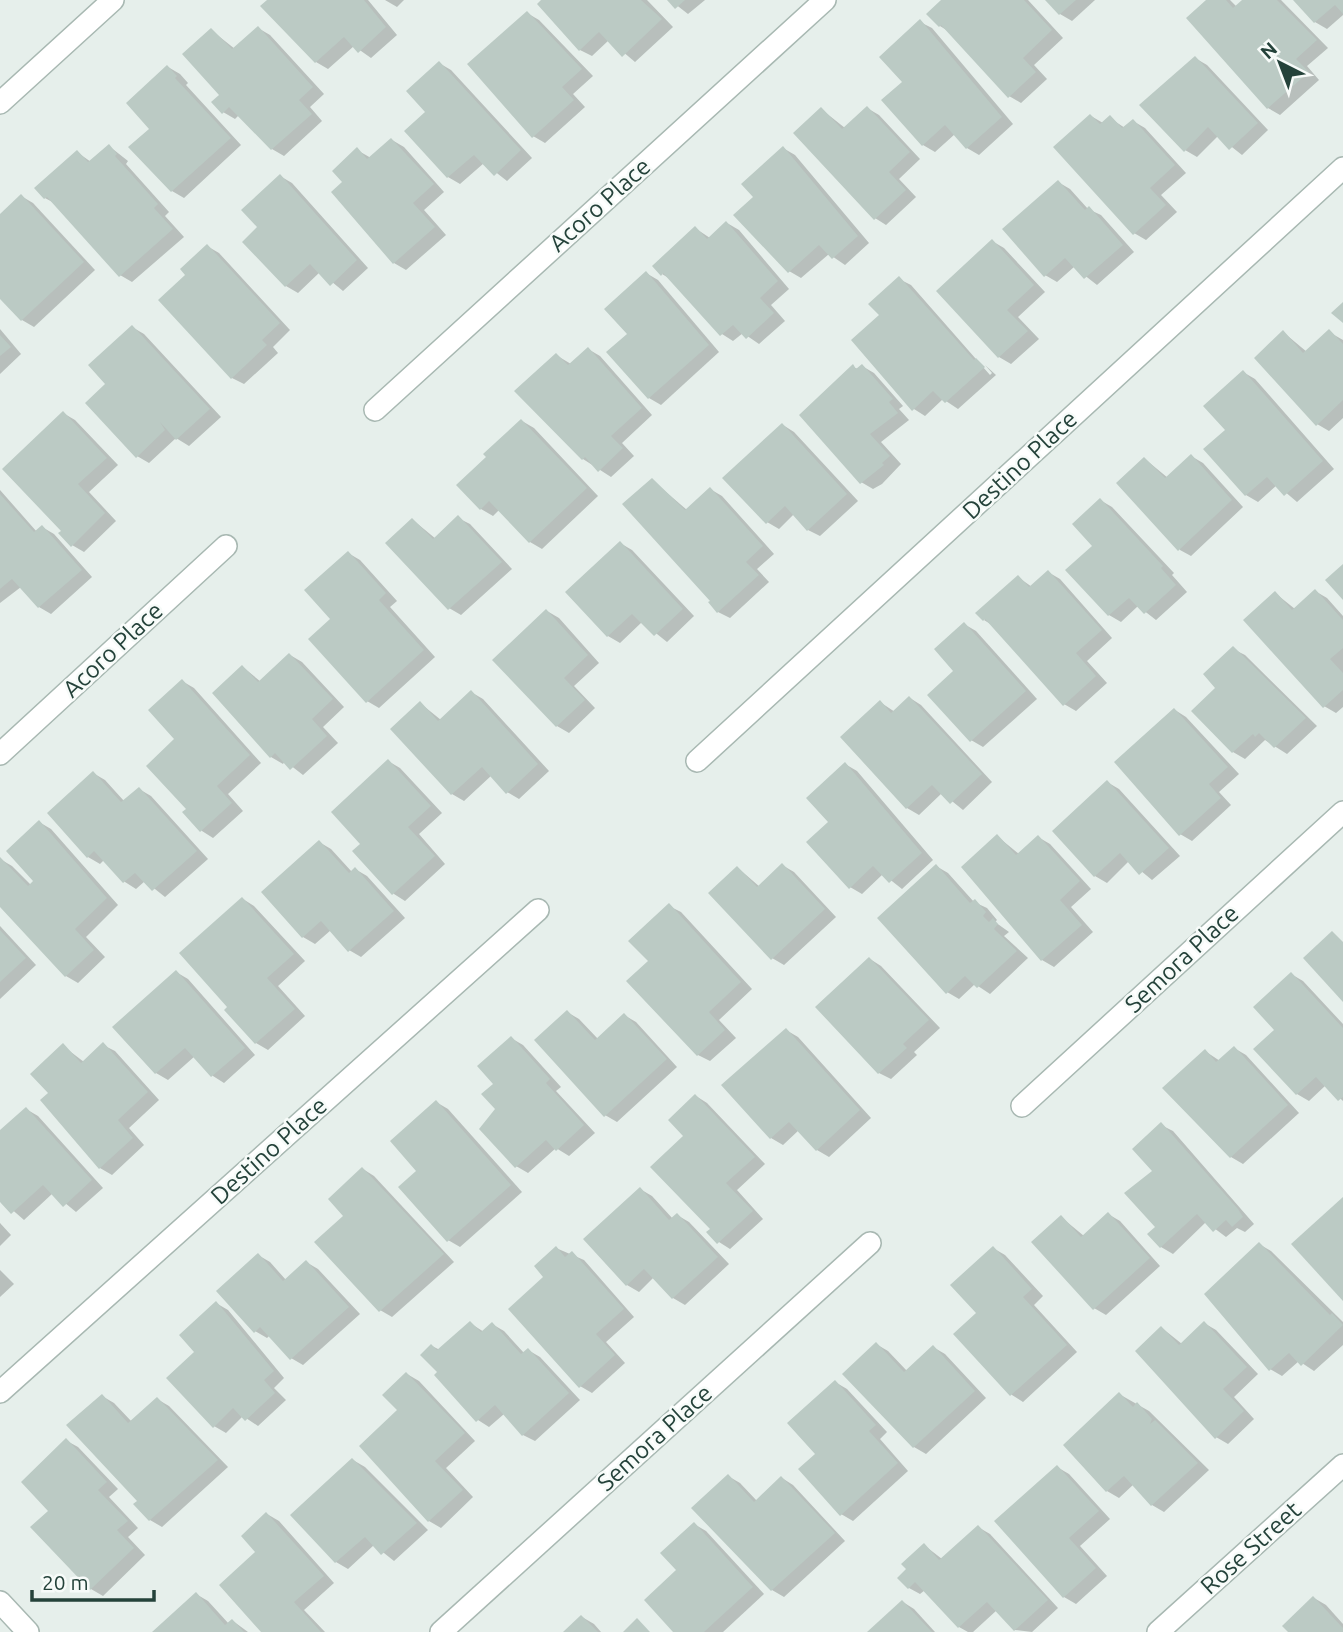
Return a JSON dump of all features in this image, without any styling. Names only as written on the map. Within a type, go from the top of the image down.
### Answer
[{"type":"street","points":[[0,103],[113,0]]},
{"type":"street","name":"Acoro Place","points":[[375,410],[825,0]]},
{"type":"street","name":"Destino Place","points":[[697,761],[1343,168]]},
{"type":"street","name":"Acoro Place","points":[[0,754],[226,546]]},
{"type":"street","name":"Semora Place","points":[[1022,1106],[1343,812]]},
{"type":"street","name":"Destino Place","points":[[0,1392],[538,910]]},
{"type":"street","name":"Semora Place","points":[[441,1632],[870,1243]]},
{"type":"street","name":"Rose Street","points":[[1158,1632],[1343,1465]]},
{"type":"street","points":[[0,1602],[28,1632]]},
{"type":"building","points":[[267,0],[364,0],[386,27],[358,53],[344,37],[315,63],[260,6]]},
{"type":"building","points":[[541,0],[641,0],[662,19],[622,57],[599,32],[579,51],[537,4]]},
{"type":"building","points":[[667,0],[685,0],[675,9]]},
{"type":"building","points":[[941,0],[1024,0],[1052,30],[1023,58],[1036,72],[1008,98],[941,25],[939,27],[926,14]]},
{"type":"building","points":[[1045,0],[1076,0],[1059,15]]},
{"type":"building","points":[[1206,0],[1226,0],[1233,8],[1242,0],[1277,0],[1317,40],[1296,59],[1309,72],[1267,109],[1186,18]]},
{"type":"building","points":[[1293,0],[1343,0],[1343,14],[1335,5],[1314,23]]},
{"type":"building","points":[[527,11],[582,69],[562,87],[574,100],[532,138],[467,64]]},
{"type":"building","points":[[920,19],[1002,117],[966,149],[945,125],[922,146],[881,100],[902,82],[879,57]]},
{"type":"building","points":[[258,26],[313,87],[299,100],[312,114],[271,150],[229,107],[222,114],[211,102],[219,95],[182,54],[211,28],[232,49]]},
{"type":"building","points":[[1195,56],[1258,123],[1229,150],[1208,127],[1184,152],[1139,105]]},
{"type":"building","points":[[439,61],[521,150],[494,176],[474,155],[447,178],[404,131],[425,112],[406,91]]},
{"type":"building","points":[[167,65],[177,76],[175,78],[231,138],[171,192],[128,147],[149,129],[126,103]]},
{"type":"building","points":[[867,106],[910,152],[889,172],[906,190],[874,220],[793,133],[821,107],[842,129]]},
{"type":"building","points":[[1090,114],[1100,124],[1110,115],[1122,128],[1133,119],[1175,165],[1150,188],[1166,205],[1133,235],[1053,147]]},
{"type":"building","points":[[391,138],[434,184],[413,203],[435,227],[393,264],[331,192],[342,182],[332,171],[357,147],[367,159]]},
{"type":"building","points":[[109,144],[117,154],[115,156],[158,204],[154,208],[173,229],[119,277],[47,197],[44,199],[34,188],[77,150],[88,162]]},
{"type":"building","points":[[783,146],[858,236],[832,259],[819,245],[788,273],[733,215],[753,197],[741,184]]},
{"type":"building","points":[[280,174],[357,260],[330,286],[310,264],[285,287],[242,242],[257,227],[241,210]]},
{"type":"building","points":[[1058,180],[1085,210],[1089,206],[1123,245],[1084,279],[1065,258],[1044,277],[1002,229]]},
{"type":"building","points":[[21,194],[84,262],[21,321],[0,299],[0,214]]},
{"type":"building","points":[[726,221],[778,281],[760,298],[774,313],[746,339],[733,325],[720,336],[663,273],[661,276],[652,266],[695,226],[707,239]]},
{"type":"building","points":[[992,239],[1034,285],[1007,310],[1028,331],[998,358],[936,291]]},
{"type":"building","points":[[207,244],[280,323],[262,340],[267,345],[231,379],[158,300],[185,275],[180,269]]},
{"type":"building","points":[[646,271],[709,345],[648,399],[606,352],[627,334],[604,309]]},
{"type":"building","points":[[899,276],[974,360],[976,358],[985,367],[945,403],[933,391],[912,411],[851,340],[879,315],[868,304]]},
{"type":"building","points":[[1343,302],[1343,323],[1331,313]]},
{"type":"building","points":[[132,325],[210,409],[176,440],[160,422],[165,430],[136,458],[85,403],[105,384],[88,365]]},
{"type":"building","points":[[1329,329],[1343,344],[1343,400],[1316,426],[1254,358],[1283,330],[1303,353]]},
{"type":"building","points":[[0,335],[11,347],[0,356]]},
{"type":"building","points":[[588,347],[642,408],[611,436],[623,448],[598,472],[585,457],[582,460],[514,391],[556,353],[568,365]]},
{"type":"building","points":[[853,364],[856,369],[862,364],[893,399],[889,402],[898,413],[870,434],[890,456],[882,463],[884,465],[860,484],[799,415]]},
{"type":"building","points":[[1243,370],[1323,461],[1284,496],[1267,477],[1245,496],[1203,449],[1225,430],[1203,406]]},
{"type":"building","points":[[63,411],[107,458],[78,484],[105,513],[71,547],[58,533],[61,531],[2,469]]},
{"type":"building","points":[[521,419],[587,488],[529,543],[489,501],[480,510],[456,485],[486,457],[483,454]]},
{"type":"building","points":[[782,423],[847,494],[807,531],[785,506],[766,524],[722,478]]},
{"type":"building","points":[[1191,454],[1232,500],[1178,551],[1116,483],[1144,457],[1165,478]]},
{"type":"building","points":[[652,478],[685,510],[710,487],[763,546],[746,562],[759,575],[717,613],[708,602],[710,601],[622,504]]},
{"type":"building","points":[[0,494],[34,532],[42,525],[82,570],[38,608],[12,579],[0,589]]},
{"type":"building","points":[[1100,498],[1163,566],[1161,568],[1176,585],[1144,614],[1129,598],[1108,616],[1065,570],[1092,546],[1072,524]]},
{"type":"building","points":[[458,515],[502,562],[448,610],[385,543],[412,518],[433,539]]},
{"type":"building","points":[[620,541],[683,609],[654,636],[632,614],[607,637],[565,592]]},
{"type":"building","points":[[348,551],[386,593],[379,600],[424,650],[366,703],[308,639],[330,619],[304,590]]},
{"type":"building","points":[[1343,564],[1343,600],[1325,580]]},
{"type":"building","points":[[1048,570],[1102,630],[1076,653],[1096,676],[1063,706],[985,619],[983,621],[975,613],[1018,575],[1029,587]]},
{"type":"building","points":[[1315,589],[1343,620],[1343,648],[1330,659],[1343,673],[1343,690],[1323,708],[1243,620],[1275,591],[1292,610]]},
{"type":"building","points":[[546,609],[588,655],[564,678],[585,700],[556,727],[492,660]]},
{"type":"building","points":[[964,622],[1026,691],[970,742],[927,695],[953,671],[934,649]]},
{"type":"building","points":[[1233,646],[1306,718],[1274,748],[1259,733],[1255,737],[1253,734],[1232,753],[1191,711],[1215,688],[1203,674]]},
{"type":"building","points":[[289,653],[333,699],[312,719],[327,736],[290,770],[275,753],[270,758],[212,693],[242,665],[258,682]]},
{"type":"building","points":[[182,679],[250,755],[217,786],[232,803],[200,832],[182,812],[186,809],[146,766],[174,739],[148,710]]},
{"type":"building","points":[[471,690],[538,764],[506,794],[482,767],[451,795],[390,729],[420,701],[438,721]]},
{"type":"building","points":[[909,696],[982,774],[950,804],[932,785],[906,809],[840,737],[880,700],[891,713]]},
{"type":"building","points":[[1174,708],[1228,767],[1209,784],[1221,798],[1179,836],[1114,762]]},
{"type":"building","points":[[388,759],[431,806],[408,827],[435,856],[392,895],[352,851],[360,844],[331,812]]},
{"type":"building","points":[[845,762],[922,853],[889,883],[873,866],[849,889],[806,842],[828,822],[806,798]]},
{"type":"building","points":[[93,771],[121,802],[139,787],[197,851],[152,891],[135,873],[123,883],[94,851],[87,858],[47,813]]},
{"type":"building","points":[[1107,780],[1169,848],[1139,875],[1120,853],[1094,877],[1052,831]]},
{"type":"building","points":[[39,820],[107,898],[75,929],[94,950],[65,977],[0,907],[0,857],[28,886],[33,881],[6,851]]},
{"type":"building","points":[[997,834],[1016,855],[1038,835],[1080,881],[1060,900],[1082,925],[1041,961],[961,867]]},
{"type":"building","points":[[319,840],[349,873],[355,867],[394,911],[348,952],[321,921],[302,938],[261,892]]},
{"type":"building","points":[[782,863],[825,909],[771,960],[708,893],[737,866],[757,887]]},
{"type":"building","points":[[936,864],[970,903],[975,899],[986,912],[983,916],[989,922],[993,918],[998,924],[994,929],[1017,951],[977,988],[965,976],[946,994],[877,918]]},
{"type":"building","points":[[242,897],[294,954],[267,978],[295,1009],[255,1044],[224,1010],[227,1007],[179,953]]},
{"type":"building","points":[[669,903],[741,982],[709,1012],[725,1030],[697,1056],[626,981],[648,961],[628,941]]},
{"type":"building","points":[[0,930],[26,958],[0,982]]},
{"type":"building","points":[[1332,931],[1343,942],[1343,1002],[1303,958]]},
{"type":"building","points":[[869,957],[929,1020],[903,1044],[907,1048],[878,1074],[815,1007]]},
{"type":"building","points":[[176,970],[245,1048],[211,1077],[185,1048],[155,1074],[112,1027]]},
{"type":"building","points":[[1291,972],[1343,1028],[1343,1097],[1338,1101],[1316,1077],[1296,1095],[1253,1049],[1274,1030],[1253,1007]]},
{"type":"building","points":[[567,1010],[595,1040],[624,1013],[667,1059],[604,1117],[534,1040]]},
{"type":"building","points":[[786,1028],[860,1110],[816,1151],[789,1122],[770,1139],[721,1085]]},
{"type":"building","points":[[511,1036],[550,1079],[546,1083],[584,1125],[556,1151],[546,1140],[515,1168],[479,1129],[495,1109],[481,1094],[493,1084],[477,1066]]},
{"type":"building","points":[[103,1042],[148,1092],[118,1120],[133,1138],[99,1169],[40,1100],[48,1093],[30,1074],[63,1043],[81,1063]]},
{"type":"building","points":[[1234,1046],[1288,1105],[1230,1158],[1162,1088],[1205,1049],[1216,1062]]},
{"type":"building","points":[[695,1094],[755,1157],[726,1183],[753,1211],[717,1244],[706,1232],[710,1229],[650,1167],[683,1136],[668,1120]]},
{"type":"building","points":[[436,1100],[511,1185],[447,1242],[398,1187],[416,1171],[390,1141]]},
{"type":"building","points":[[26,1107],[92,1180],[63,1207],[43,1185],[11,1214],[0,1202],[0,1130]]},
{"type":"building","points":[[1161,1122],[1238,1209],[1243,1217],[1232,1227],[1226,1220],[1213,1232],[1197,1214],[1160,1248],[1147,1234],[1155,1227],[1124,1193],[1152,1171],[1132,1149]]},
{"type":"building","points":[[362,1167],[444,1254],[379,1312],[314,1242],[343,1216],[328,1199]]},
{"type":"building","points":[[640,1187],[669,1220],[677,1213],[718,1257],[672,1299],[644,1269],[626,1286],[583,1239]]},
{"type":"building","points":[[1343,1197],[1343,1301],[1291,1244]]},
{"type":"building","points":[[1108,1212],[1150,1258],[1093,1310],[1031,1242],[1061,1215],[1081,1237]]},
{"type":"building","points":[[1259,1242],[1343,1325],[1301,1366],[1289,1353],[1269,1371],[1204,1294]]},
{"type":"building","points":[[556,1246],[565,1257],[572,1251],[624,1309],[596,1334],[615,1355],[579,1388],[508,1309],[543,1277],[534,1266]]},
{"type":"building","points":[[993,1246],[1032,1289],[1023,1297],[1067,1345],[1010,1396],[953,1334],[976,1313],[950,1285]]},
{"type":"building","points":[[258,1253],[283,1281],[306,1260],[349,1307],[290,1360],[260,1327],[254,1333],[216,1291]]},
{"type":"building","points":[[216,1301],[274,1371],[264,1380],[275,1393],[245,1421],[233,1408],[213,1428],[166,1378],[194,1352],[179,1335]]},
{"type":"building","points":[[470,1321],[481,1332],[492,1322],[521,1354],[528,1348],[569,1393],[522,1436],[495,1405],[476,1422],[434,1375],[437,1372],[420,1355],[431,1344],[437,1350]]},
{"type":"building","points":[[1204,1321],[1247,1367],[1223,1389],[1244,1411],[1215,1439],[1135,1351],[1161,1326],[1179,1345]]},
{"type":"building","points":[[876,1342],[904,1372],[933,1345],[975,1391],[913,1448],[842,1374]]},
{"type":"building","points":[[406,1372],[465,1433],[435,1461],[463,1490],[428,1522],[359,1446],[397,1410],[382,1395]]},
{"type":"building","points":[[835,1380],[876,1425],[869,1431],[898,1463],[840,1516],[798,1469],[815,1454],[787,1423]]},
{"type":"building","points":[[1119,1392],[1133,1407],[1137,1402],[1152,1419],[1150,1424],[1155,1420],[1198,1463],[1151,1506],[1124,1476],[1106,1492],[1063,1445]]},
{"type":"building","points":[[102,1394],[128,1423],[157,1397],[218,1460],[149,1521],[133,1504],[137,1501],[66,1425]]},
{"type":"building","points":[[66,1438],[107,1482],[98,1490],[128,1521],[117,1530],[134,1548],[90,1590],[30,1527],[48,1511],[21,1482]]},
{"type":"building","points":[[352,1458],[417,1523],[381,1555],[365,1537],[335,1563],[290,1515]]},
{"type":"building","points":[[1057,1465],[1099,1511],[1069,1538],[1096,1568],[1063,1598],[994,1521]]},
{"type":"building","points":[[728,1474],[754,1502],[781,1476],[835,1533],[771,1591],[691,1508]]},
{"type":"building","points":[[266,1512],[324,1576],[294,1602],[321,1632],[261,1632],[219,1585],[255,1552],[241,1536]]},
{"type":"building","points":[[694,1522],[753,1587],[704,1632],[673,1632],[644,1600],[676,1570],[660,1553]]},
{"type":"building","points":[[978,1525],[1048,1600],[1014,1631],[987,1602],[958,1628],[915,1582],[908,1589],[897,1578],[906,1569],[901,1564],[924,1543],[939,1560]]},
{"type":"building","points":[[196,1592],[225,1625],[232,1619],[244,1632],[152,1632]]},
{"type":"building","points":[[1313,1596],[1343,1628],[1343,1632],[1288,1632],[1282,1626]]},
{"type":"building","points":[[902,1600],[932,1632],[867,1632]]},
{"type":"building","points":[[581,1615],[598,1632],[563,1632]]},
{"type":"building","points":[[637,1618],[650,1632],[623,1632]]}]
